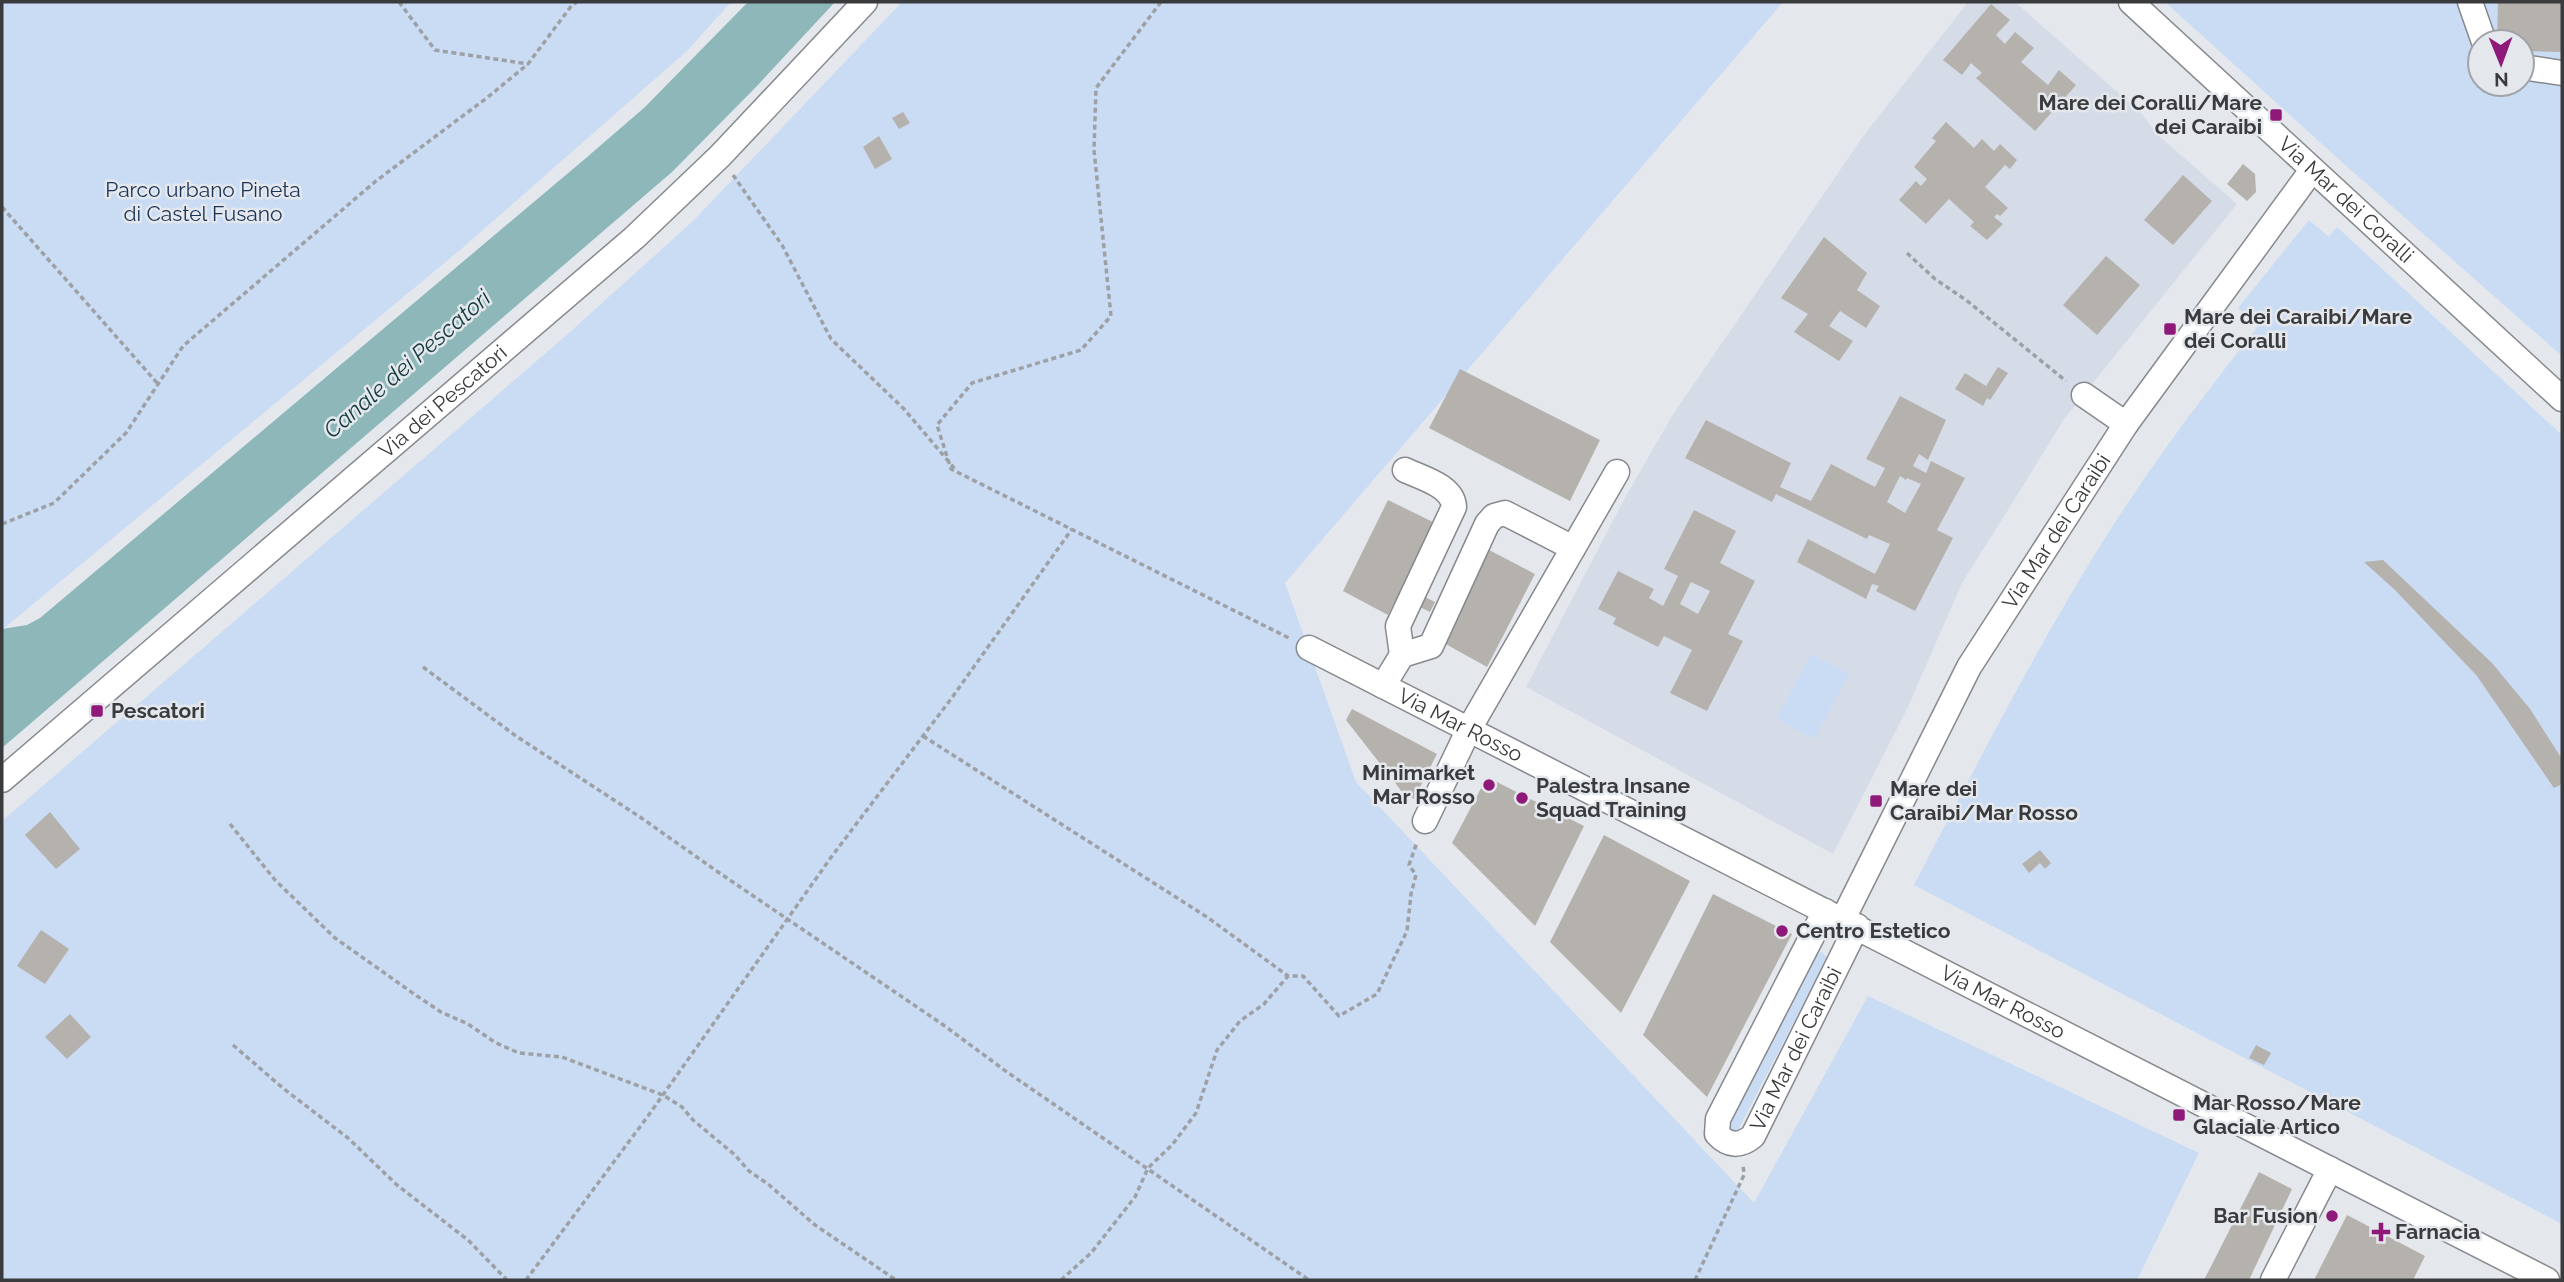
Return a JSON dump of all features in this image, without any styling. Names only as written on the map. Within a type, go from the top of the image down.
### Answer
[{"type":"street","name":"Via dei Pescatori","points":[[2,780],[613,256],[720,156],[865,2]]},
{"type":"street","name":"Via Mar dei Coralli","points":[[2131,2],[2562,399]]},
{"type":"street","points":[[2470,2],[2479,28]]},
{"type":"street","points":[[2536,69],[2562,73]]},
{"type":"street","name":"Via Mar dei Caraibi","points":[[1842,919],[1718,1119],[1717,1134],[1727,1143],[1742,1144],[1753,1136],[1842,919],[1962,679],[2126,424],[2312,170]]},
{"type":"street","points":[[2084,395],[2126,424]]},
{"type":"street","points":[[1402,655],[1398,626],[1454,507],[1448,492],[1405,470]]},
{"type":"street","points":[[1425,821],[1469,729],[1617,472]]},
{"type":"street","points":[[1382,686],[1402,655],[1431,646],[1487,523],[1494,516],[1505,513],[1573,548]]},
{"type":"street","name":"Via Mar Rosso","points":[[1309,648],[2547,1280]]},
{"type":"street","points":[[2273,1280],[2330,1169]]},
{"type":"path","points":[[399,2],[435,50],[528,64]]},
{"type":"path","points":[[2,524],[54,503],[126,433],[183,346],[376,181],[528,64],[577,2]]},
{"type":"path","points":[[1161,2],[1096,89],[1094,150],[1111,316],[1081,350],[972,383],[937,425],[951,469],[1309,648]]},
{"type":"path","points":[[720,156],[782,245],[831,339],[904,409],[955,469]]},
{"type":"path","points":[[2,206],[158,384]]},
{"type":"path","points":[[1907,253],[1935,279],[1966,300],[2084,395]]},
{"type":"path","points":[[526,1280],[1072,529]]},
{"type":"path","points":[[423,667],[516,736],[640,817],[931,1016],[1007,1072],[1310,1280]]},
{"type":"path","points":[[923,736],[1207,918],[1288,976],[1303,976],[1339,1016],[1377,994],[1407,931],[1416,874],[1409,865],[1425,821]]},
{"type":"path","points":[[230,824],[275,880],[335,938],[441,1012],[519,1053],[562,1056],[663,1095],[682,1107],[749,1171],[768,1184],[815,1226],[896,1280]]},
{"type":"path","points":[[1061,1280],[1091,1253],[1135,1197],[1148,1168],[1172,1144],[1196,1112],[1217,1050],[1240,1021],[1264,1004],[1288,976]]},
{"type":"path","points":[[233,1045],[284,1089],[348,1138],[397,1185],[468,1240],[507,1280]]},
{"type":"path","points":[[1695,1280],[1744,1175],[1742,1144]]},
{"type":"shaded area","points":[[1968,2],[2015,2],[2141,113],[2159,136],[2237,204],[2064,419],[1962,583],[1907,709],[1833,854],[1526,687],[1626,496],[1672,416],[1864,135]]},
{"type":"green space","name":"Parco urbano Pineta di Castel Fusano","points":[[2,2],[731,2],[687,51],[460,250],[2,630]]},
{"type":"green space","points":[[902,2],[1783,2],[1285,583],[1356,782],[1754,1203],[1868,996],[2199,1153],[2137,1280],[2,1280],[2,821],[561,340],[693,221]]},
{"type":"green space","points":[[2165,2],[2505,2],[2505,28],[2466,28],[2466,98],[2536,98],[2536,42],[2562,43],[2562,356]]},
{"type":"green space","points":[[2309,220],[2329,237],[2337,227],[2562,435],[2562,1224],[1914,885],[2009,704],[2085,570],[2165,450],[2259,325],[2238,308]]},
{"type":"green space","points":[[1811,654],[1849,674],[1814,739],[1776,719]]},
{"type":"green space","points":[[1822,952],[1827,958],[1738,1130],[1729,1131],[1729,1125],[1816,954]]},
{"type":"water","name":"Canale dei Pescatori","points":[[748,2],[835,2],[672,172],[2,748],[2,629],[27,625],[40,618],[645,107]]},
{"type":"building","points":[[2498,2],[2562,2],[2562,52],[2536,51],[2536,28],[2497,28]]},
{"type":"building","points":[[1991,4],[2010,20],[1996,35],[2005,44],[2015,32],[2034,48],[2021,62],[2048,85],[2059,70],[2076,85],[2035,131],[1976,78],[1982,73],[1971,63],[1962,75],[1943,60]]},
{"type":"building","points":[[903,112],[910,123],[899,129],[892,118]]},
{"type":"building","points":[[1946,122],[1974,148],[1982,139],[1994,151],[2000,144],[2017,160],[2010,169],[2005,165],[1985,187],[2008,208],[2000,216],[1997,214],[1994,217],[2003,224],[1987,240],[1970,226],[1974,222],[1949,199],[1926,224],[1899,200],[1916,181],[1921,186],[1927,179],[1914,167],[1936,141],[1932,138]]},
{"type":"building","points":[[879,136],[892,159],[875,169],[863,147]]},
{"type":"building","points":[[2243,164],[2255,174],[2256,192],[2247,201],[2227,184]]},
{"type":"building","points":[[2183,175],[2212,201],[2173,245],[2144,220]]},
{"type":"building","points":[[1824,237],[1867,273],[1857,290],[1880,306],[1866,328],[1840,311],[1829,326],[1853,341],[1839,361],[1794,332],[1808,314],[1781,298]]},
{"type":"building","points":[[2106,256],[2140,285],[2097,335],[2063,305]]},
{"type":"building","points":[[1998,367],[2008,373],[1983,406],[1955,389],[1965,373],[1986,386]]},
{"type":"building","points":[[1460,369],[1600,440],[1570,501],[1429,428]]},
{"type":"building","points":[[1900,396],[1946,420],[1928,460],[1919,454],[1913,466],[1926,473],[1931,461],[1965,478],[1937,530],[1953,538],[1915,611],[1876,591],[1879,586],[1872,584],[1866,599],[1797,562],[1808,539],[1875,574],[1890,544],[1869,535],[1867,539],[1776,494],[1772,502],[1685,458],[1706,420],[1791,463],[1780,487],[1811,501],[1831,464],[1875,487],[1885,468],[1866,459]],"holes":[[[1900,476],[1906,480],[1907,478],[1921,484],[1905,513],[1887,502]]]},
{"type":"building","points":[[1388,500],[1435,523],[1388,615],[1343,591]]},
{"type":"building","points":[[1694,510],[1736,531],[1720,563],[1755,581],[1728,634],[1743,641],[1707,711],[1670,693],[1692,650],[1664,636],[1658,647],[1613,624],[1616,618],[1598,609],[1618,571],[1654,589],[1649,598],[1663,606],[1678,576],[1664,569]],"holes":[[[1691,582],[1710,591],[1698,614],[1680,604]]]},
{"type":"building","points":[[1489,550],[1535,574],[1487,667],[1442,642]]},
{"type":"building","points":[[2383,560],[2492,663],[2530,709],[2562,759],[2562,784],[2554,788],[2477,676],[2395,590],[2364,562]]},
{"type":"building","points":[[1417,593],[1435,602],[1430,612],[1412,603]]},
{"type":"building","points":[[1352,709],[1437,754],[1414,799],[1403,793],[1346,720]]},
{"type":"building","points":[[1487,777],[1584,826],[1535,926],[1452,843]]},
{"type":"building","points":[[50,812],[80,849],[56,869],[25,835]]},
{"type":"building","points":[[1604,835],[1690,881],[1621,1013],[1550,942]]},
{"type":"building","points":[[2040,850],[2051,863],[2045,869],[2040,863],[2029,873],[2022,864]]},
{"type":"building","points":[[1713,894],[1792,934],[1707,1097],[1643,1035]]},
{"type":"building","points":[[41,930],[69,949],[45,984],[17,966]]},
{"type":"building","points":[[70,1014],[91,1037],[67,1059],[45,1037]]},
{"type":"building","points":[[2256,1045],[2271,1053],[2264,1065],[2249,1058]]},
{"type":"building","points":[[2259,1172],[2292,1189],[2249,1280],[2204,1280]]},
{"type":"building","points":[[2347,1215],[2425,1256],[2413,1280],[2314,1280]]},
{"type":"place","name":"Mare dei Coralli/Mare dei Caraibi","points":[[2276,115]]},
{"type":"place","name":"Mare dei Caraibi/Mare dei Coralli","points":[[2170,329]]},
{"type":"place","name":"Pescatori","points":[[97,711]]},
{"type":"place","name":"Minimarket Mar Rosso","points":[[1489,785]]},
{"type":"place","name":"Palestra Insane Squad Training","points":[[1522,798]]},
{"type":"place","name":"Mare dei Caraibi/Mar Rosso","points":[[1876,801]]},
{"type":"place","name":"Centro Estetico","points":[[1782,931]]},
{"type":"place","name":"Mar Rosso/Mare Glaciale Artico","points":[[2179,1115]]},
{"type":"place","name":"Bar Fusion","points":[[2332,1216]]},
{"type":"place","name":"Farnacia","points":[[2381,1232]]}]
